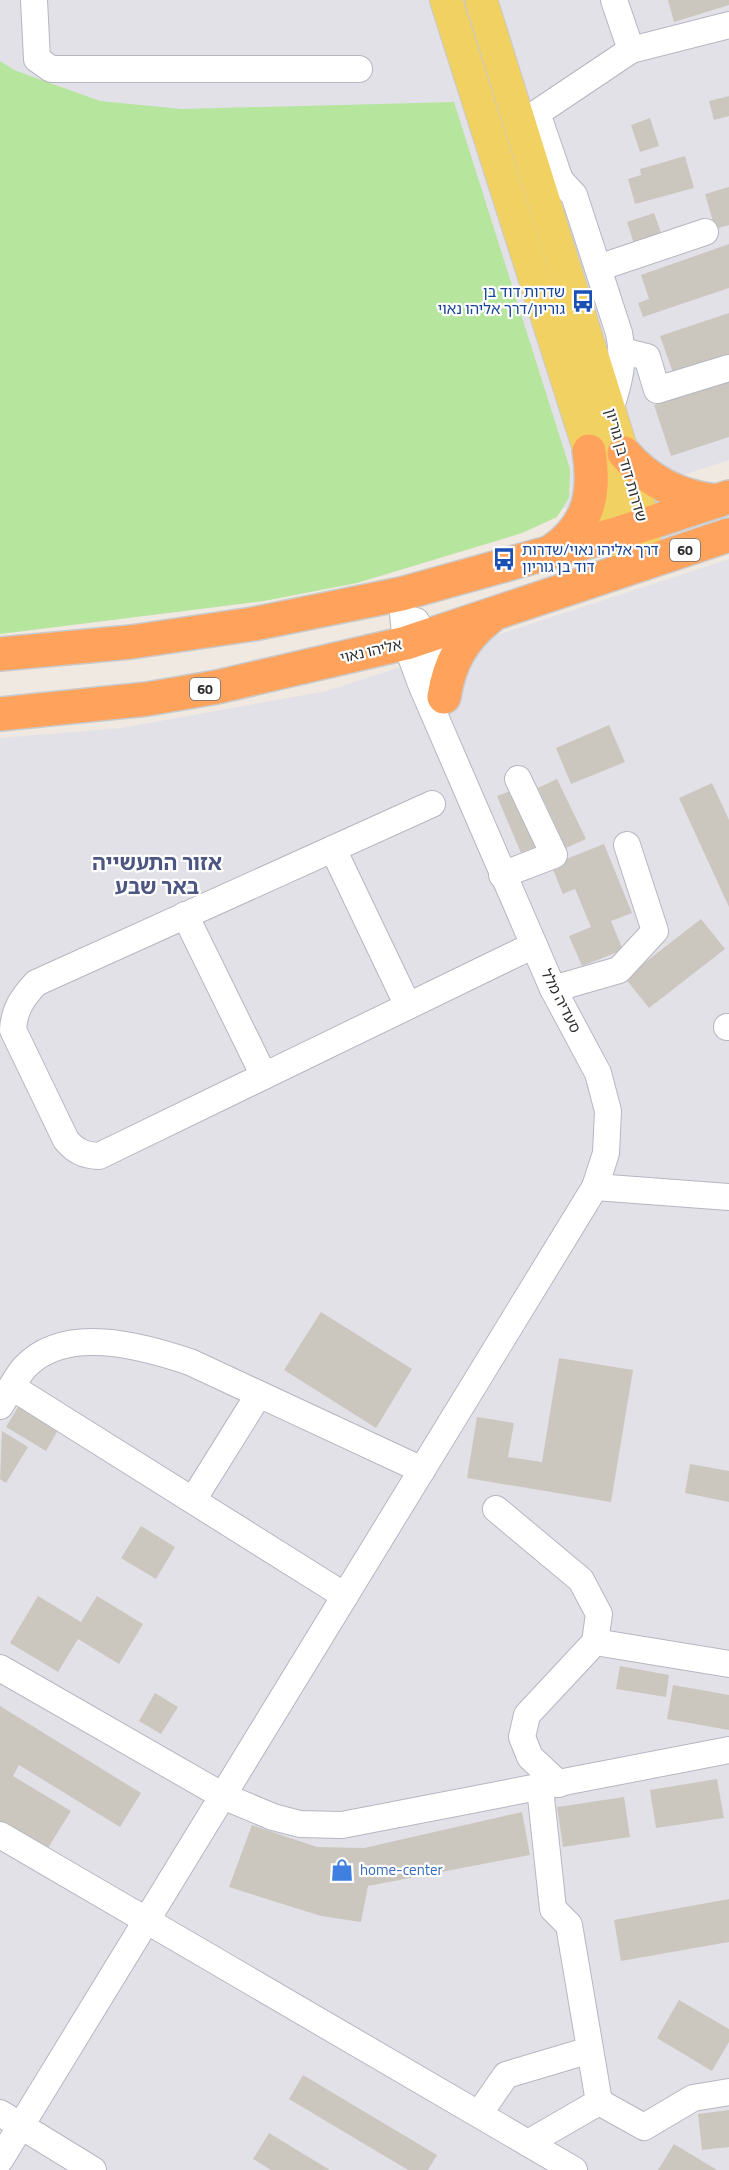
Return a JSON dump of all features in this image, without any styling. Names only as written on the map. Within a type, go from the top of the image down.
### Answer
[{"type":"highway","points":[[552,551],[574,533],[587,509],[592,477],[589,451]]},
{"type":"highway","points":[[624,453],[637,467],[660,483],[687,495],[722,499]]},
{"type":"highway","name":"60","points":[[0,654],[142,641],[254,624],[401,594],[631,529],[722,499]]},
{"type":"highway","name":"אליהו נאוי","points":[[0,714],[147,699],[217,687],[416,640],[729,535]]},
{"type":"highway","points":[[444,697],[450,668],[456,654],[474,631],[495,612]]},
{"type":"main road","name":"שדרות דוד בן גוריון","points":[[446,0],[589,451],[631,529],[642,565]]},
{"type":"main road","name":"שדרות דוד בן גוריון","points":[[481,0],[624,453],[631,529]]},
{"type":"street","points":[[34,0],[37,58],[51,69],[359,69]]},
{"type":"street","points":[[614,0],[631,50]]},
{"type":"street","points":[[560,180],[537,113],[631,50],[729,25]]},
{"type":"street","points":[[530,157],[560,180],[574,195],[598,268],[623,351],[622,368],[610,410]]},
{"type":"street","points":[[598,268],[705,232]]},
{"type":"street","points":[[623,351],[646,357],[657,390],[729,368]]},
{"type":"street","name":"סעדיה מלל","points":[[0,2160],[10,2120],[147,1920],[595,1187],[606,1153],[608,1111],[598,1073],[553,989],[502,875],[456,761],[401,594]]},
{"type":"street","name":"סעדיה מלל","points":[[416,640],[444,697],[456,761]]},
{"type":"street","points":[[502,875],[554,855],[518,779]]},
{"type":"street","points":[[432,804],[36,983],[21,1000],[14,1016],[13,1030],[66,1140],[74,1149],[86,1155],[99,1155],[534,945]]},
{"type":"street","points":[[553,989],[619,970],[655,931],[627,845]]},
{"type":"street","points":[[333,849],[408,1006]]},
{"type":"street","points":[[185,915],[264,1076]]},
{"type":"street","points":[[595,1187],[729,1197]]},
{"type":"street","points":[[345,1596],[193,1500],[6,1397],[24,1368],[34,1359],[68,1343],[154,1350],[190,1362],[422,1470]]},
{"type":"street","points":[[193,1500],[259,1394]]},
{"type":"street","points":[[496,1509],[581,1580],[599,1614],[595,1642],[527,1715],[522,1737],[530,1757],[550,1786],[553,1909],[569,1925],[599,2102]]},
{"type":"street","points":[[595,1642],[729,1664]]},
{"type":"street","points":[[0,1668],[223,1796],[273,1817],[300,1824],[342,1825],[729,1750]]},
{"type":"street","points":[[0,1835],[574,2170]]},
{"type":"street","points":[[479,2114],[506,2075],[590,2050]]},
{"type":"street","points":[[599,2102],[644,2127],[693,2098],[729,2092]]},
{"type":"street","points":[[528,2143],[599,2102]]},
{"type":"street","points":[[10,2120],[93,2170]]},
{"type":"shaded area","points":[[0,0],[729,0],[729,460],[671,479],[280,586],[0,629]]},
{"type":"shaded area","points":[[729,559],[729,2170],[0,2170],[0,738],[121,728],[327,691]]},
{"type":"green space","points":[[0,61],[14,70],[100,101],[182,109],[454,102],[570,469],[569,498],[557,517],[522,533],[357,583],[264,601],[0,634]]},
{"type":"building","points":[[668,0],[729,0],[729,5],[674,22]]},
{"type":"building","points":[[729,96],[729,116],[714,120],[709,101]]},
{"type":"building","points":[[650,118],[659,146],[640,152],[631,125]]},
{"type":"building","points":[[685,156],[694,188],[635,204],[628,179],[641,175],[640,169]]},
{"type":"building","points":[[729,187],[729,225],[715,229],[705,194]]},
{"type":"building","points":[[654,213],[664,241],[636,250],[627,222]]},
{"type":"building","points":[[729,244],[729,288],[643,317],[638,303],[649,299],[641,275]]},
{"type":"building","points":[[729,313],[729,363],[676,381],[660,336]]},
{"type":"building","points":[[729,380],[729,437],[671,456],[654,405]]},
{"type":"building","points":[[609,725],[625,762],[571,784],[556,748]]},
{"type":"building","points":[[557,779],[586,839],[566,848],[538,788]]},
{"type":"building","points":[[712,783],[729,820],[729,907],[679,798]]},
{"type":"building","points":[[513,790],[536,847],[521,853],[497,796]]},
{"type":"building","points":[[604,844],[632,913],[611,921],[623,950],[582,966],[569,936],[591,927],[575,889],[563,894],[551,865]]},
{"type":"building","points":[[701,919],[725,949],[649,1008],[625,978]]},
{"type":"building","points":[[321,1312],[412,1369],[376,1428],[284,1370]]},
{"type":"building","points":[[559,1358],[633,1370],[611,1502],[467,1478],[477,1417],[514,1423],[508,1457],[542,1462]]},
{"type":"building","points":[[18,1407],[58,1430],[46,1451],[6,1427]]},
{"type":"building","points":[[2,1431],[28,1447],[6,1483],[0,1479]]},
{"type":"building","points":[[690,1464],[729,1471],[729,1502],[685,1493]]},
{"type":"building","points":[[141,1526],[175,1547],[156,1579],[121,1558]]},
{"type":"building","points":[[38,1596],[81,1622],[97,1596],[143,1624],[119,1664],[78,1639],[58,1672],[10,1643]]},
{"type":"building","points":[[620,1666],[669,1675],[666,1697],[616,1689]]},
{"type":"building","points":[[673,1685],[729,1695],[729,1730],[667,1719]]},
{"type":"building","points":[[155,1693],[178,1707],[161,1734],[139,1721]]},
{"type":"building","points":[[0,1706],[141,1793],[120,1827],[19,1765],[13,1776],[71,1811],[46,1851],[0,1823]]},
{"type":"building","points":[[717,1779],[724,1818],[656,1828],[650,1790]]},
{"type":"building","points":[[624,1797],[630,1837],[563,1847],[557,1807]]},
{"type":"building","name":"home-center","points":[[522,1812],[530,1855],[368,1886],[361,1922],[321,1916],[229,1887],[252,1825],[317,1847],[364,1848]]},
{"type":"building","points":[[729,1899],[729,1942],[621,1961],[614,1920]]},
{"type":"building","points":[[679,2000],[729,2029],[729,2042],[712,2071],[657,2038]]},
{"type":"building","points":[[303,2075],[437,2155],[428,2170],[408,2170],[289,2099]]},
{"type":"building","points":[[729,2110],[729,2147],[702,2150],[698,2114]]},
{"type":"building","points":[[269,2133],[330,2170],[271,2170],[253,2159]]},
{"type":"building","points":[[674,2144],[717,2170],[658,2170]]},
{"type":"place","name":"שדרות דוד בן גוריון/דרך אליהו נאוי","points":[[583,301]]},
{"type":"place","name":"דרך אליהו נאוי/שדרות דוד בן גוריון","points":[[504,559]]},
{"type":"place","name":"home-center","points":[[342,1870]]},
{"type":"district","name":"אזור התעשייה באר שבע","points":[[157,875]]}]
